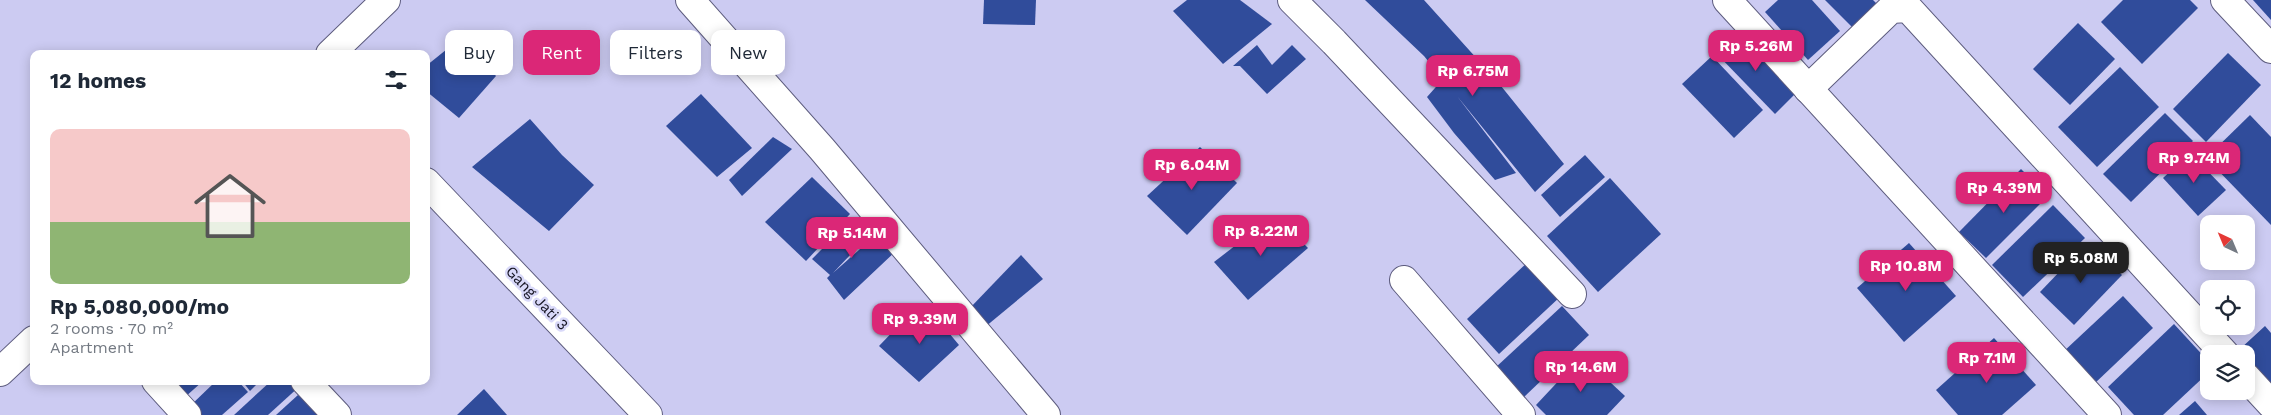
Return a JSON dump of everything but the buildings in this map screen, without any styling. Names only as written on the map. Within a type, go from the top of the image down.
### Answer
[{"type":"street","points":[[334,50],[386,0]]},
{"type":"street","points":[[690,0],[822,149],[1046,415]]},
{"type":"street","points":[[1292,0],[1572,294]]},
{"type":"street","points":[[1727,0],[2107,415]]},
{"type":"street","points":[[2225,0],[2271,50]]},
{"type":"street","points":[[1808,89],[1891,9],[1908,8],[2217,345]]},
{"type":"street","name":"Gang Jati 3","points":[[430,186],[648,415]]},
{"type":"street","points":[[1404,280],[1522,415]]},
{"type":"street","points":[[0,372],[30,344]]},
{"type":"street","points":[[160,385],[187,415]]},
{"type":"street","points":[[309,385],[337,415]]},
{"type":"street","points":[[2255,387],[2271,404]]}]
